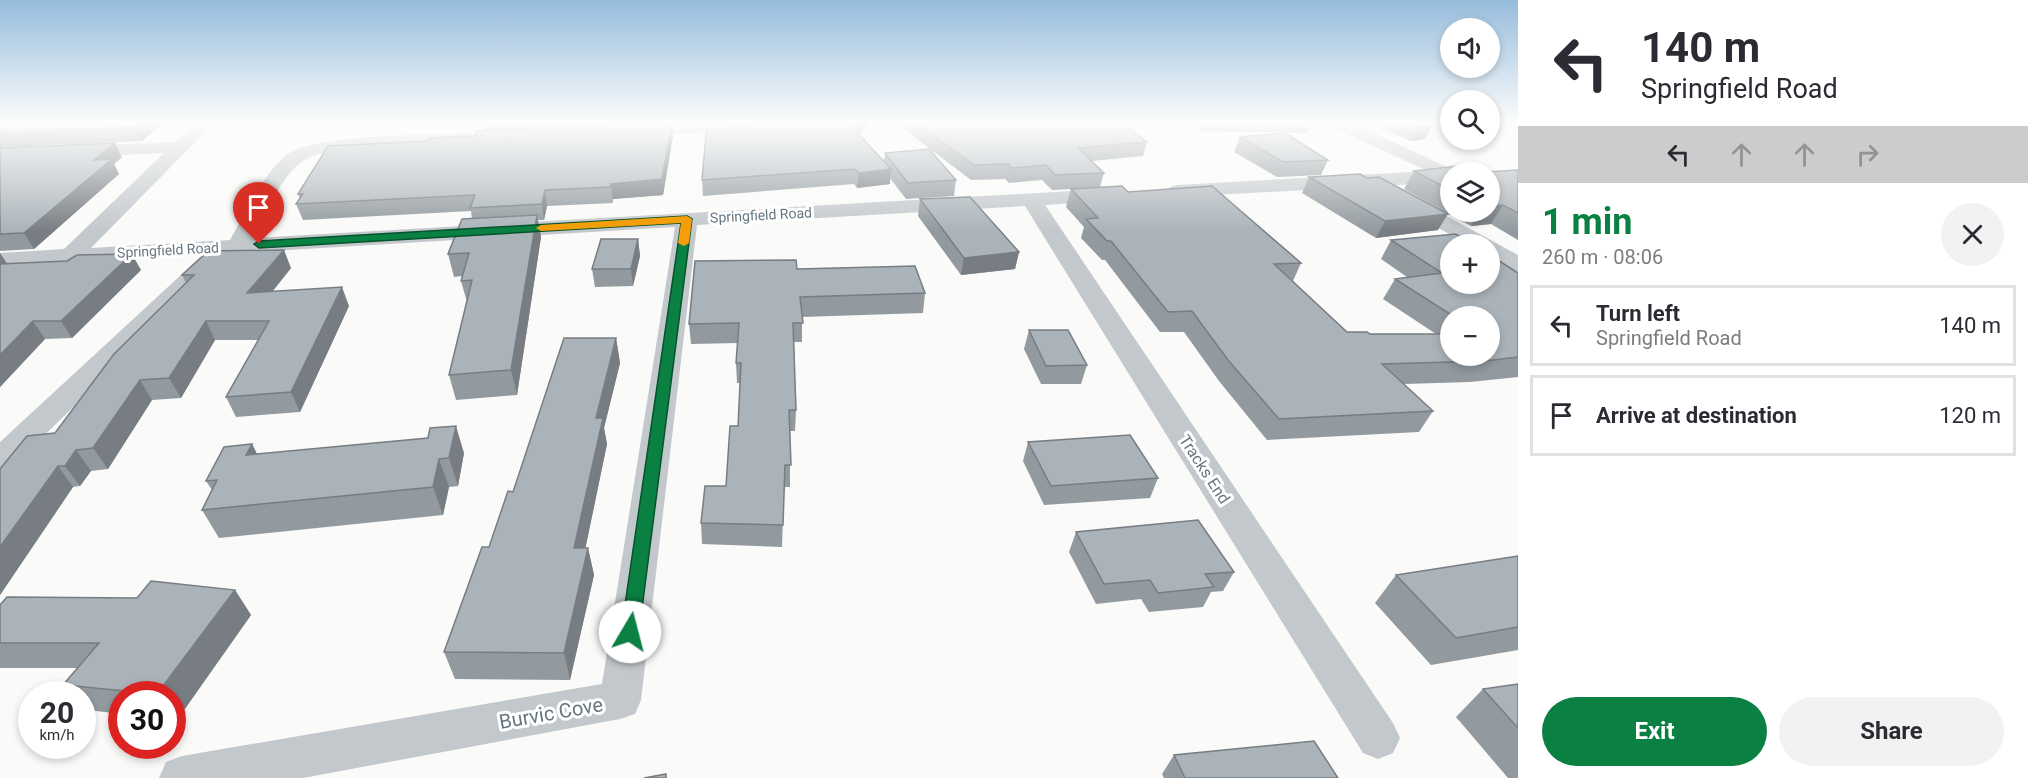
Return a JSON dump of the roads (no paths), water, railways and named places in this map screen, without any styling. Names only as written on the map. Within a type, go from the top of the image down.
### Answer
[{"type":"street","points":[[70,256],[169,159]]},
{"type":"street","points":[[0,460],[231,246],[286,165],[292,159]]},
{"type":"street","points":[[1415,159],[1440,171]]},
{"type":"street","points":[[1152,193],[1440,176]]},
{"type":"street","points":[[1368,180],[1464,234]]},
{"type":"street","name":"Springfield Road","points":[[0,260],[1129,194]]},
{"type":"street","name":"Tracks End","points":[[1032,200],[1378,738]]},
{"type":"street","name":"Burvic Cove","points":[[182,778],[620,700],[687,219]]},
{"type":"street","points":[[1500,255],[1518,265]]}]
